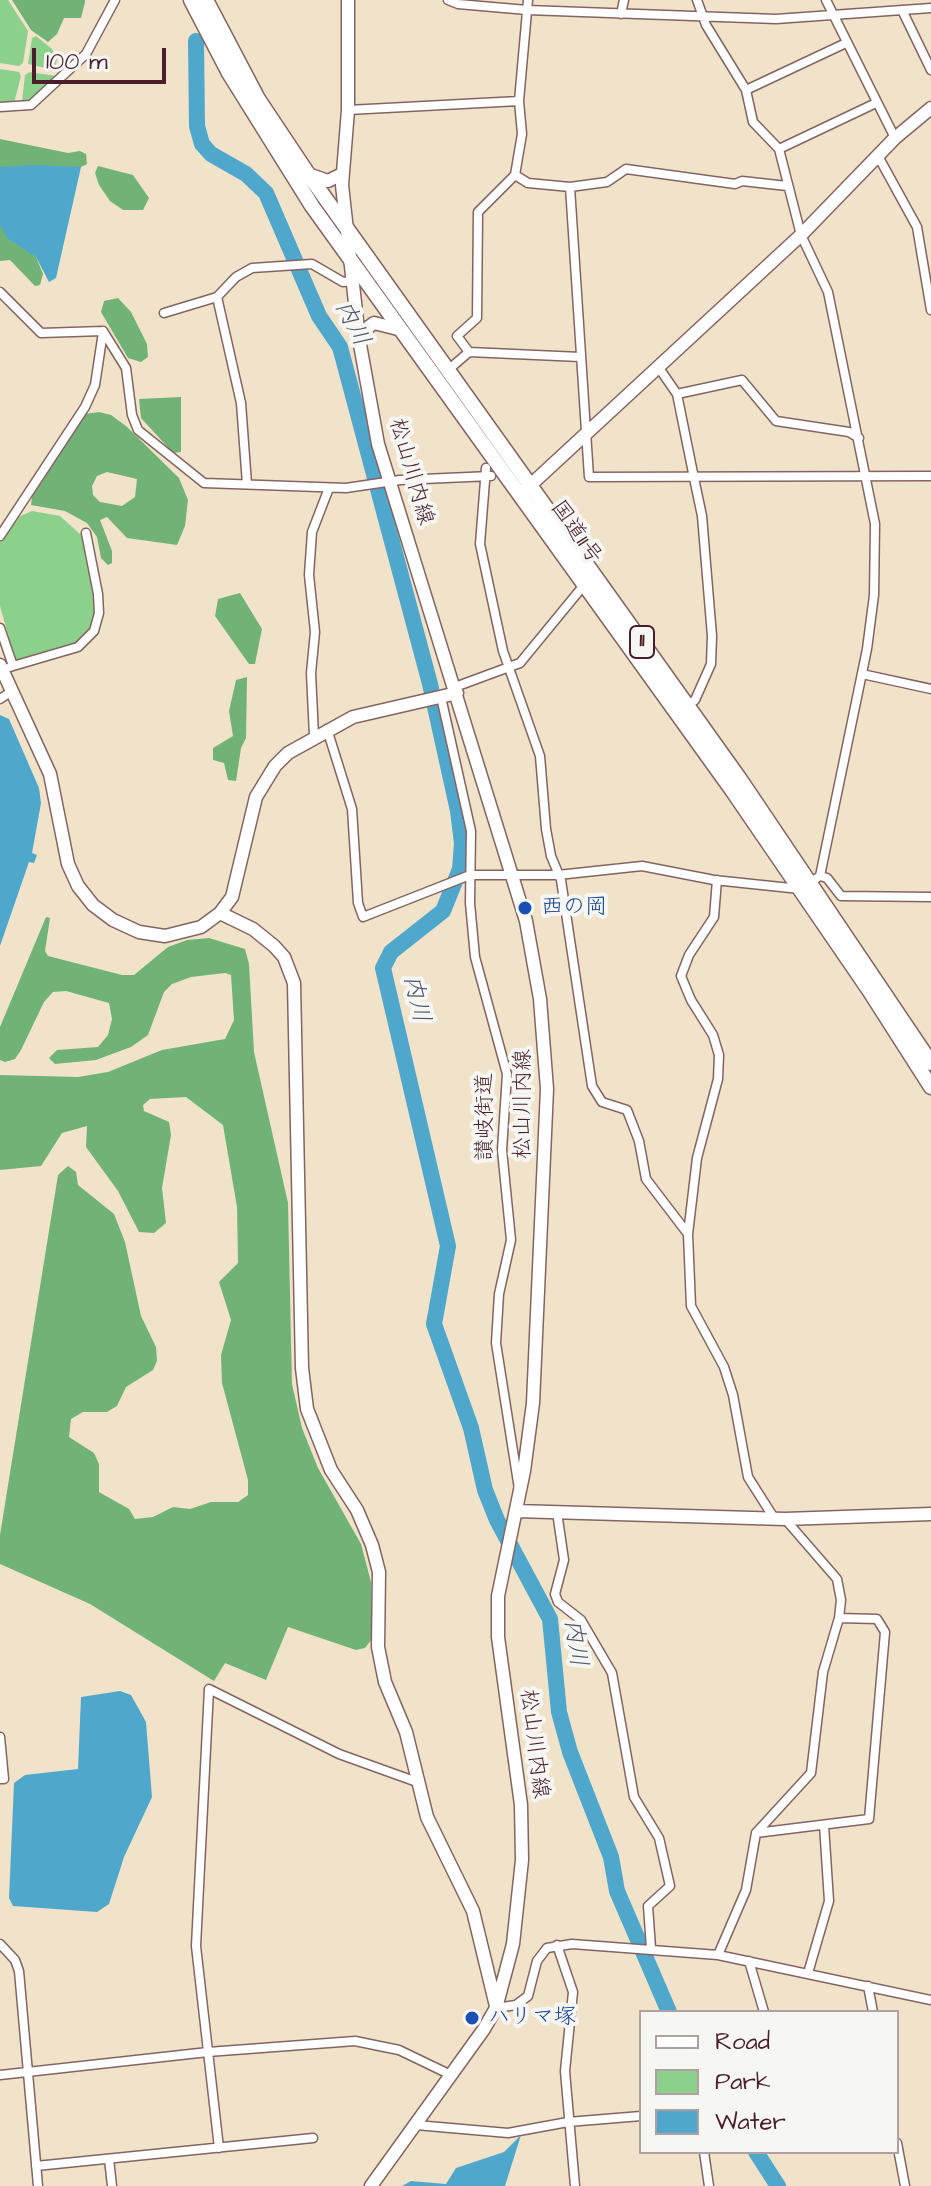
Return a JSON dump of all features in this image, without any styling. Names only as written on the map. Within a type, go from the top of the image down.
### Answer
[{"type":"highway","name":"国道11号","points":[[191,0],[276,152],[402,330],[527,490],[584,585],[682,709]]},
{"type":"highway","name":"国道11号","points":[[206,0],[258,99],[308,174],[448,370],[527,490],[682,709],[811,883],[931,1063]]},
{"type":"highway","name":"国道11号","points":[[811,883],[931,1087]]},
{"type":"street","points":[[0,107],[31,105],[86,54],[115,0]]},
{"type":"street","name":"松山川内線","points":[[348,0],[348,110],[342,174],[359,339],[378,444],[387,484],[513,874],[533,955],[547,1089],[533,1403],[516,1511],[498,1596],[498,1637],[521,1805],[522,1860],[513,1944],[496,2008],[371,2186]]},
{"type":"street","points":[[448,0],[458,4],[527,10],[776,19],[931,8]]},
{"type":"street","points":[[469,352],[457,336],[477,318],[478,212],[515,175],[522,134],[519,101],[528,0]]},
{"type":"street","points":[[621,14],[624,0]]},
{"type":"street","points":[[697,0],[703,17],[746,90],[753,122],[779,149],[801,235],[828,292],[875,524],[874,595],[862,674],[811,883]]},
{"type":"street","points":[[826,0],[895,138]]},
{"type":"street","points":[[902,10],[931,70]]},
{"type":"street","points":[[746,90],[846,43]]},
{"type":"street","points":[[348,110],[519,101]]},
{"type":"street","points":[[779,149],[876,103]]},
{"type":"street","points":[[527,490],[801,235],[895,138],[931,108]]},
{"type":"street","points":[[878,156],[917,227],[931,310]]},
{"type":"street","points":[[515,175],[528,183],[570,187],[607,182],[626,169],[735,184],[742,181],[787,186]]},
{"type":"street","points":[[308,174],[328,181],[342,174]]},
{"type":"street","points":[[570,187],[589,477],[931,476]]},
{"type":"street","points":[[164,313],[217,297],[236,277],[252,268],[312,264],[343,282],[353,281]]},
{"type":"street","points":[[0,292],[41,333],[103,331]]},
{"type":"street","points":[[217,297],[241,403],[247,484]]},
{"type":"street","points":[[359,339],[362,332],[374,323],[402,330]]},
{"type":"street","points":[[103,331],[126,368],[132,415],[138,430],[204,483],[329,488],[487,473],[480,544],[509,668],[540,756],[546,829],[558,875],[592,1086],[602,1102],[627,1110],[639,1141],[646,1179],[688,1234]]},
{"type":"street","points":[[0,536],[85,407],[102,355],[103,331]]},
{"type":"street","points":[[448,370],[469,352],[580,357]]},
{"type":"street","points":[[659,368],[677,394],[702,516],[712,636],[711,664],[695,700],[682,709]]},
{"type":"street","points":[[677,394],[742,380],[776,421],[849,432],[859,438]]},
{"type":"street","points":[[314,736],[311,673],[315,632],[309,575],[312,532],[329,488]]},
{"type":"street","points":[[5,667],[78,647],[94,631],[98,594],[86,533]]},
{"type":"street","points":[[0,628],[12,691],[50,774],[72,876],[93,905],[126,927],[165,936],[201,927],[220,913],[237,884],[256,797],[275,766],[327,728],[377,710],[439,697],[520,663],[584,585]]},
{"type":"street","points":[[862,674],[931,689]]},
{"type":"street","points":[[0,699],[12,691]]},
{"type":"street","name":"讃岐街道","points":[[439,697],[468,812],[467,876],[475,957],[507,1074],[502,1150],[511,1240],[499,1294],[496,1343],[519,1493]]},
{"type":"street","points":[[327,728],[352,809],[358,903],[363,917],[439,890],[467,876],[558,875],[642,866],[717,880],[811,883],[827,878],[841,896],[931,897]]},
{"type":"street","points":[[717,880],[714,917],[689,955],[681,976],[713,1035],[719,1055],[718,1079],[697,1158],[688,1234],[691,1306],[724,1367],[733,1395],[748,1477],[780,1519],[837,1579],[841,1600],[839,1618],[823,1672],[811,1773],[756,1833],[746,1890],[718,1955]]},
{"type":"street","points":[[220,913],[253,929],[274,946],[284,957],[294,983],[303,1389],[320,1448],[357,1510],[376,1558],[380,1586],[381,1666],[406,1732],[427,1817],[473,1911],[496,2008],[516,2005],[528,1996],[537,1961],[547,1948],[557,1945],[649,1948],[718,1955],[931,2000]]},
{"type":"street","points":[[516,1511],[780,1519],[931,1514]]},
{"type":"street","points":[[557,1512],[564,1560],[555,1594],[558,1602],[581,1620],[612,1673],[634,1797],[659,1838],[670,1886],[648,1906],[649,1948]]},
{"type":"street","points":[[756,1833],[869,1819],[885,1632],[877,1619],[839,1618]]},
{"type":"street","points":[[219,2148],[196,1946],[209,1689],[339,1754],[417,1782]]},
{"type":"street","points":[[0,1737],[4,1779],[0,1779]]},
{"type":"street","points":[[808,1973],[829,1901],[824,1825]]},
{"type":"street","points":[[0,1944],[15,1960],[19,1971],[38,2186]]},
{"type":"street","points":[[557,1945],[573,1992],[565,2071],[575,2186]]},
{"type":"street","points":[[749,1961],[763,2010]]},
{"type":"street","points":[[868,1986],[873,2010]]},
{"type":"street","points":[[0,2075],[208,2052],[377,2043],[451,2075]]},
{"type":"street","points":[[416,2125],[508,2133],[568,2122],[639,2116]]},
{"type":"street","points":[[36,2166],[313,2138]]},
{"type":"street","points":[[704,2154],[709,2186]]},
{"type":"street","points":[[899,2154],[905,2186]]},
{"type":"street","points":[[109,2159],[112,2186]]},
{"type":"green space","points":[[0,0],[8,0],[28,31],[23,63],[19,66],[0,63]]},
{"type":"green space","points":[[12,0],[85,2],[81,18],[64,18],[57,34],[48,42],[31,30]]},
{"type":"green space","points":[[36,36],[52,49],[57,58],[55,70],[28,64],[32,38]]},
{"type":"green space","points":[[0,69],[19,72],[21,76],[14,103],[0,102]]},
{"type":"green space","points":[[30,72],[56,76],[32,99],[22,101],[25,75]]},
{"type":"green space","points":[[0,139],[68,153],[80,151],[86,154],[87,164],[81,167],[0,167]]},
{"type":"green space","points":[[98,166],[133,175],[149,198],[143,210],[123,210],[110,201],[99,185],[95,173]]},
{"type":"green space","points":[[0,225],[36,257],[43,274],[40,285],[35,286],[10,260],[0,261]]},
{"type":"green space","points":[[118,298],[131,312],[147,344],[148,357],[141,362],[128,358],[101,312],[104,301]]},
{"type":"green space","points":[[181,397],[181,452],[173,453],[141,418],[139,399]]},
{"type":"green space","points":[[99,412],[111,415],[179,478],[188,500],[185,526],[177,545],[127,538],[107,517],[100,520],[112,551],[112,563],[108,565],[101,558],[97,537],[87,523],[65,511],[31,505],[32,497],[85,414]],"holes":[[[107,472],[137,479],[135,497],[122,506],[100,502],[93,495],[92,486],[97,476]]]},
{"type":"green space","points":[[32,511],[60,516],[81,535],[86,547],[96,613],[87,635],[78,644],[16,663],[0,606],[0,542],[16,518]]},
{"type":"green space","points":[[240,593],[262,629],[255,664],[249,664],[215,616],[218,599]]},
{"type":"green space","points":[[247,677],[246,738],[241,748],[236,781],[228,780],[224,763],[213,760],[213,748],[233,736],[229,711],[236,680]]},
{"type":"green space","points":[[46,917],[50,918],[45,951],[48,956],[122,975],[134,975],[168,947],[187,940],[209,938],[245,949],[249,964],[254,1052],[288,1203],[292,1384],[302,1428],[318,1468],[361,1544],[371,1582],[372,1639],[365,1648],[356,1650],[288,1627],[266,1680],[225,1663],[214,1681],[90,1604],[0,1564],[0,1535],[58,1175],[68,1166],[76,1172],[78,1185],[114,1214],[125,1242],[141,1316],[156,1347],[157,1361],[153,1370],[126,1387],[117,1406],[107,1412],[83,1412],[71,1419],[69,1437],[94,1453],[99,1464],[99,1492],[129,1509],[135,1519],[153,1517],[173,1507],[190,1509],[211,1502],[238,1502],[248,1495],[248,1480],[222,1383],[221,1355],[231,1320],[219,1282],[238,1263],[237,1207],[223,1125],[186,1097],[150,1099],[143,1105],[144,1111],[169,1122],[171,1135],[162,1188],[166,1223],[154,1233],[139,1232],[118,1191],[86,1147],[87,1126],[62,1133],[41,1166],[0,1170],[0,1075],[78,1077],[108,1072],[162,1050],[225,1039],[234,1020],[231,975],[191,977],[172,984],[164,992],[148,1035],[131,1047],[96,1060],[55,1064],[49,1058],[57,1050],[98,1047],[108,1035],[112,1019],[109,1003],[66,991],[53,992],[44,1002],[15,1059],[5,1062],[0,1060],[0,1027]]},
{"type":"water","points":[[0,167],[81,167],[56,278],[49,282],[36,257],[7,238],[0,225]]},
{"type":"water","points":[[0,715],[9,719],[39,788],[41,803],[32,853],[37,855],[34,863],[29,862],[0,946]]},
{"type":"water","points":[[120,1691],[131,1695],[146,1722],[152,1797],[124,1857],[109,1904],[97,1912],[13,1906],[9,1898],[14,1783],[25,1775],[78,1769],[81,1697]]},
{"type":"water","points":[[521,2135],[505,2186],[402,2186],[411,2181],[446,2184],[456,2168],[504,2152]]},
{"type":"waterway","name":"内川","points":[[196,41],[197,126],[202,144],[211,154],[246,174],[266,193],[319,316],[340,347],[430,684],[458,811],[462,843],[460,869],[443,911],[391,952],[383,968],[448,1246],[434,1324],[471,1428],[485,1490],[497,1520],[550,1619],[559,1712],[570,1752],[611,1857],[617,1891],[668,2010]]},
{"type":"waterway","name":"内川","points":[[757,2154],[778,2186]]},
{"type":"place","name":"西の岡","points":[[525,908]]},
{"type":"place","name":"ハリマ塚","points":[[472,2018]]}]
